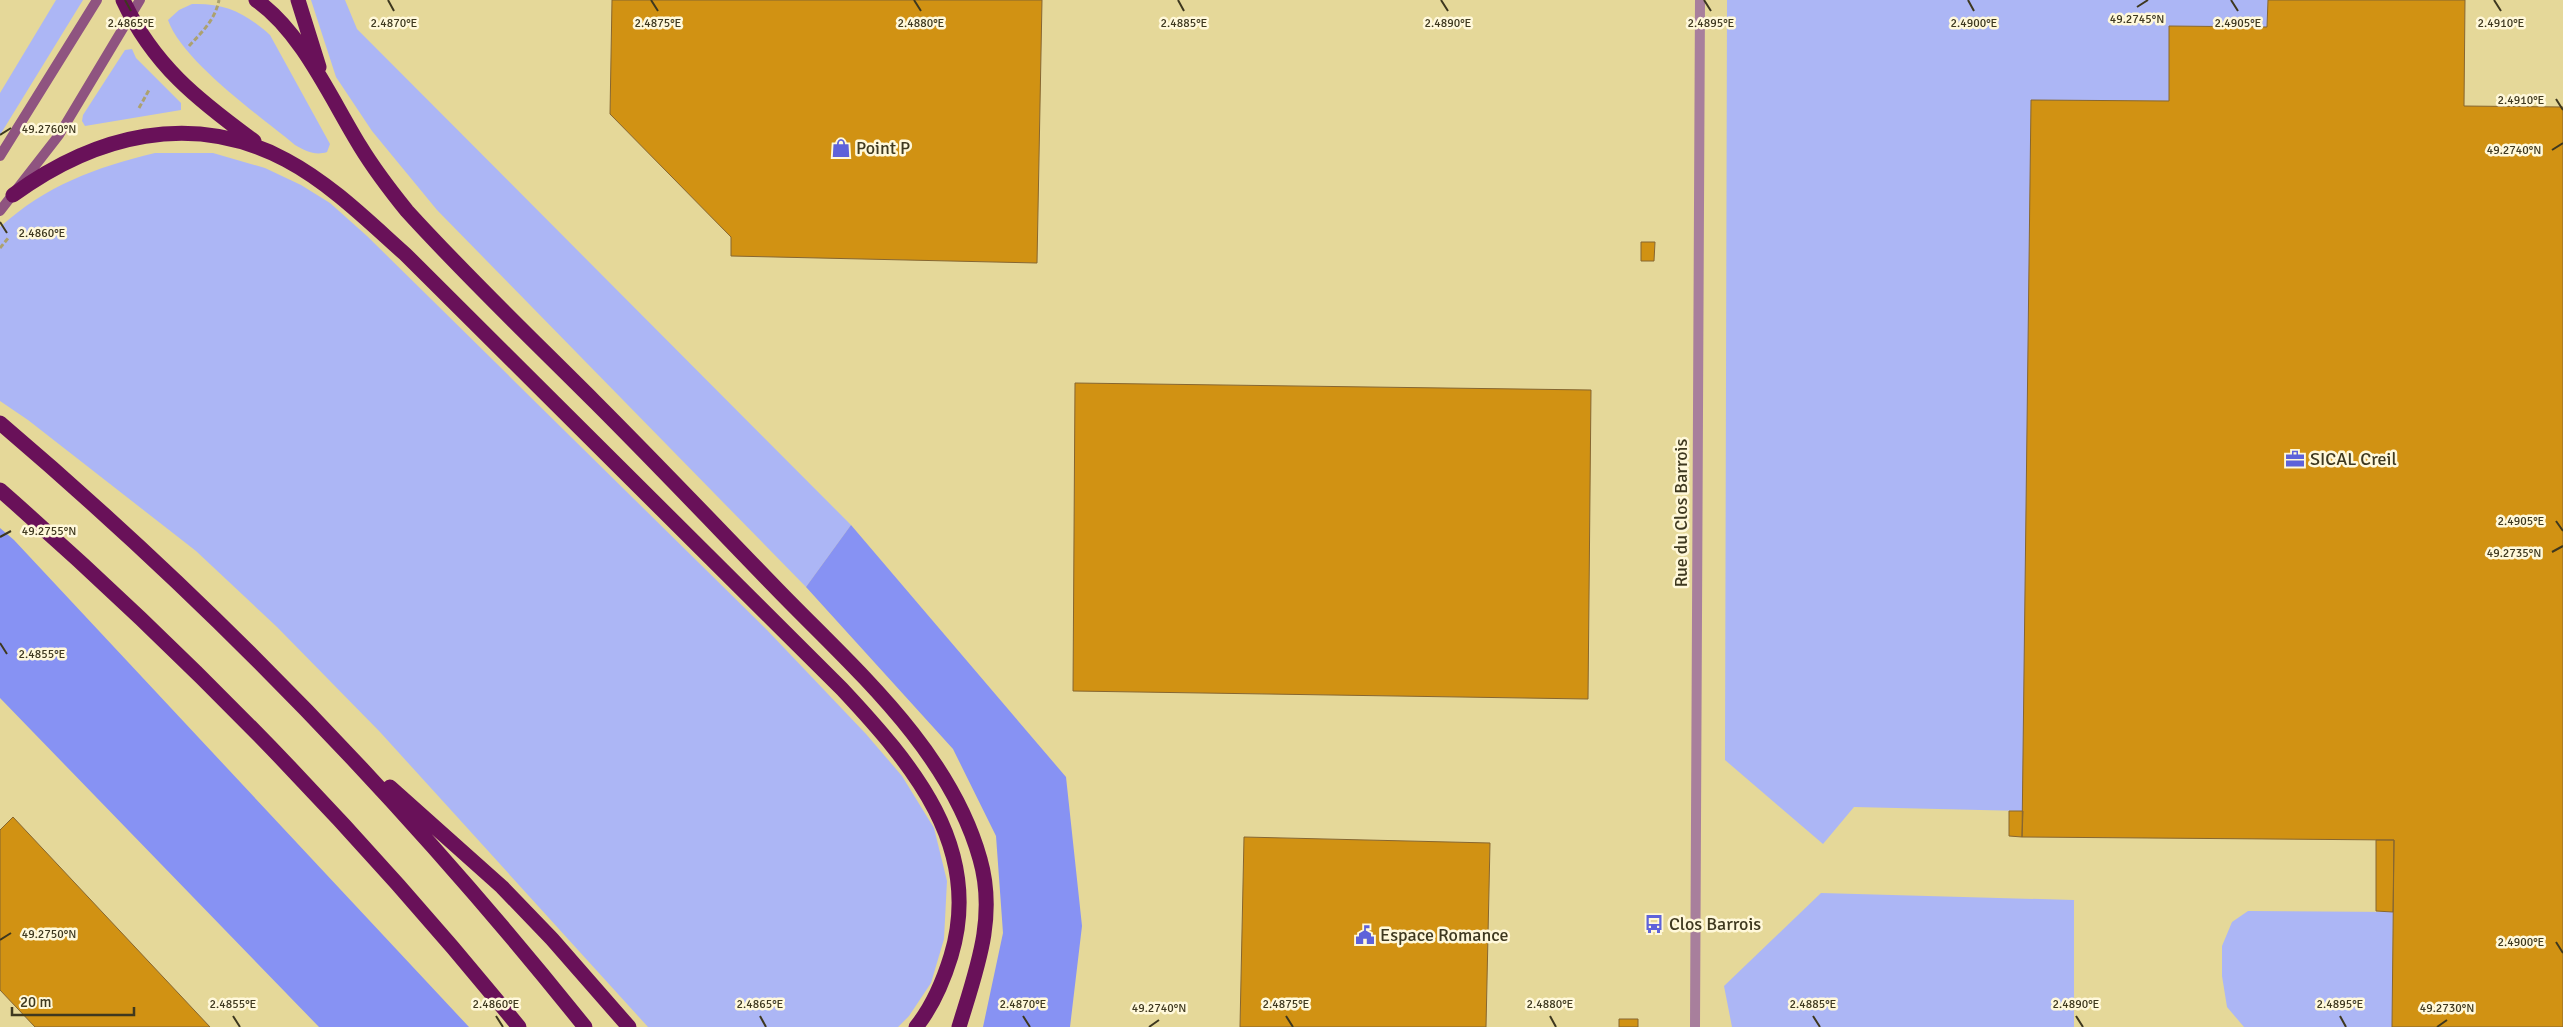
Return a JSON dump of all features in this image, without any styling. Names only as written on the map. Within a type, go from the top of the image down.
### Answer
[{"type":"highway","points":[[123,0],[130,16],[154,54],[180,84],[267,150],[288,161],[332,192],[405,254],[842,689],[883,733],[929,796],[950,843],[956,864],[960,903],[954,947],[934,1001],[916,1027]]},
{"type":"highway","points":[[256,0],[285,28],[327,89],[375,170],[407,211],[642,449],[858,674],[917,739],[944,777],[963,812],[978,851],[986,884],[988,903],[983,947],[959,1027]]},
{"type":"highway","points":[[298,0],[327,89]]},
{"type":"highway","points":[[13,195],[34,180],[73,158],[94,149],[134,137],[172,133],[216,135],[267,150]]},
{"type":"highway","points":[[0,423],[110,518],[225,627],[333,737],[488,907],[585,1027]]},
{"type":"highway","points":[[0,490],[155,632],[273,750],[427,918],[519,1027]]},
{"type":"highway","points":[[333,737],[502,887],[552,939],[630,1027]]},
{"type":"street","points":[[0,156],[97,0]]},
{"type":"street","points":[[0,210],[55,141],[140,0]]},
{"type":"street","name":"Rue du Clos Barrois","points":[[1695,1027],[1700,0]]},
{"type":"shaded area","points":[[56,0],[83,0],[0,135],[0,93]]},
{"type":"shaded area","points":[[311,0],[345,0],[357,29],[851,525],[806,587],[437,210],[372,131],[336,77]]},
{"type":"shaded area","points":[[1727,0],[2268,0],[2267,27],[2170,26],[2169,101],[2031,100],[2023,811],[1854,807],[1823,844],[1725,760]]},
{"type":"shaded area","points":[[192,4],[215,5],[234,11],[252,21],[270,35],[330,144],[327,152],[315,153],[295,145],[243,104],[189,53],[176,36],[168,20],[179,10]]},
{"type":"shaded area","points":[[132,49],[136,58],[181,103],[181,110],[85,126],[82,121],[83,115],[125,50]]},
{"type":"shaded area","points":[[155,153],[213,153],[265,168],[301,185],[330,203],[367,236],[767,630],[866,734],[902,776],[934,828],[947,881],[944,939],[931,983],[909,1016],[898,1027],[648,1027],[380,732],[277,627],[196,551],[28,420],[0,401],[0,227],[35,200],[72,180],[112,165]]},
{"type":"shaded area","points":[[851,525],[1066,777],[1082,926],[1070,1027],[983,1027],[1003,933],[996,836],[953,749],[806,587]]},
{"type":"shaded area","points":[[0,528],[14,540],[469,1027],[319,1027],[0,698]]},
{"type":"shaded area","points":[[1821,893],[2074,900],[2074,1027],[1732,1027],[1724,986]]},
{"type":"shaded area","points":[[2248,911],[2393,912],[2392,1027],[2244,1027],[2227,1007],[2222,976],[2222,946],[2232,922]]},
{"type":"building","name":"Point P","points":[[612,0],[1042,0],[1037,263],[731,256],[731,237],[610,114]]},
{"type":"building","name":"SICAL Creil","points":[[2268,0],[2465,0],[2464,106],[2563,107],[2563,1027],[2392,1027],[2394,840],[2022,837],[2031,100],[2169,101],[2169,26],[2267,27]]},
{"type":"building","points":[[1641,242],[1655,242],[1654,261],[1641,261]]},
{"type":"building","points":[[1075,383],[1591,390],[1588,699],[1073,691]]},
{"type":"building","points":[[2009,811],[2023,811],[2022,837],[2009,836]]},
{"type":"building","points":[[13,817],[210,1027],[35,1027],[0,990],[0,830]]},
{"type":"building","name":"Espace Romance","points":[[1244,837],[1490,843],[1486,1027],[1240,1027]]},
{"type":"building","points":[[2376,840],[2394,840],[2393,912],[2376,911]]},
{"type":"building","points":[[1619,1019],[1638,1019],[1638,1027],[1619,1027]]},
{"type":"place","name":"Point P","points":[[841,148]]},
{"type":"place","name":"SICAL Creil","points":[[2295,459]]},
{"type":"place","name":"Clos Barrois","points":[[1654,924]]},
{"type":"place","name":"Espace Romance","points":[[1365,935]]}]
